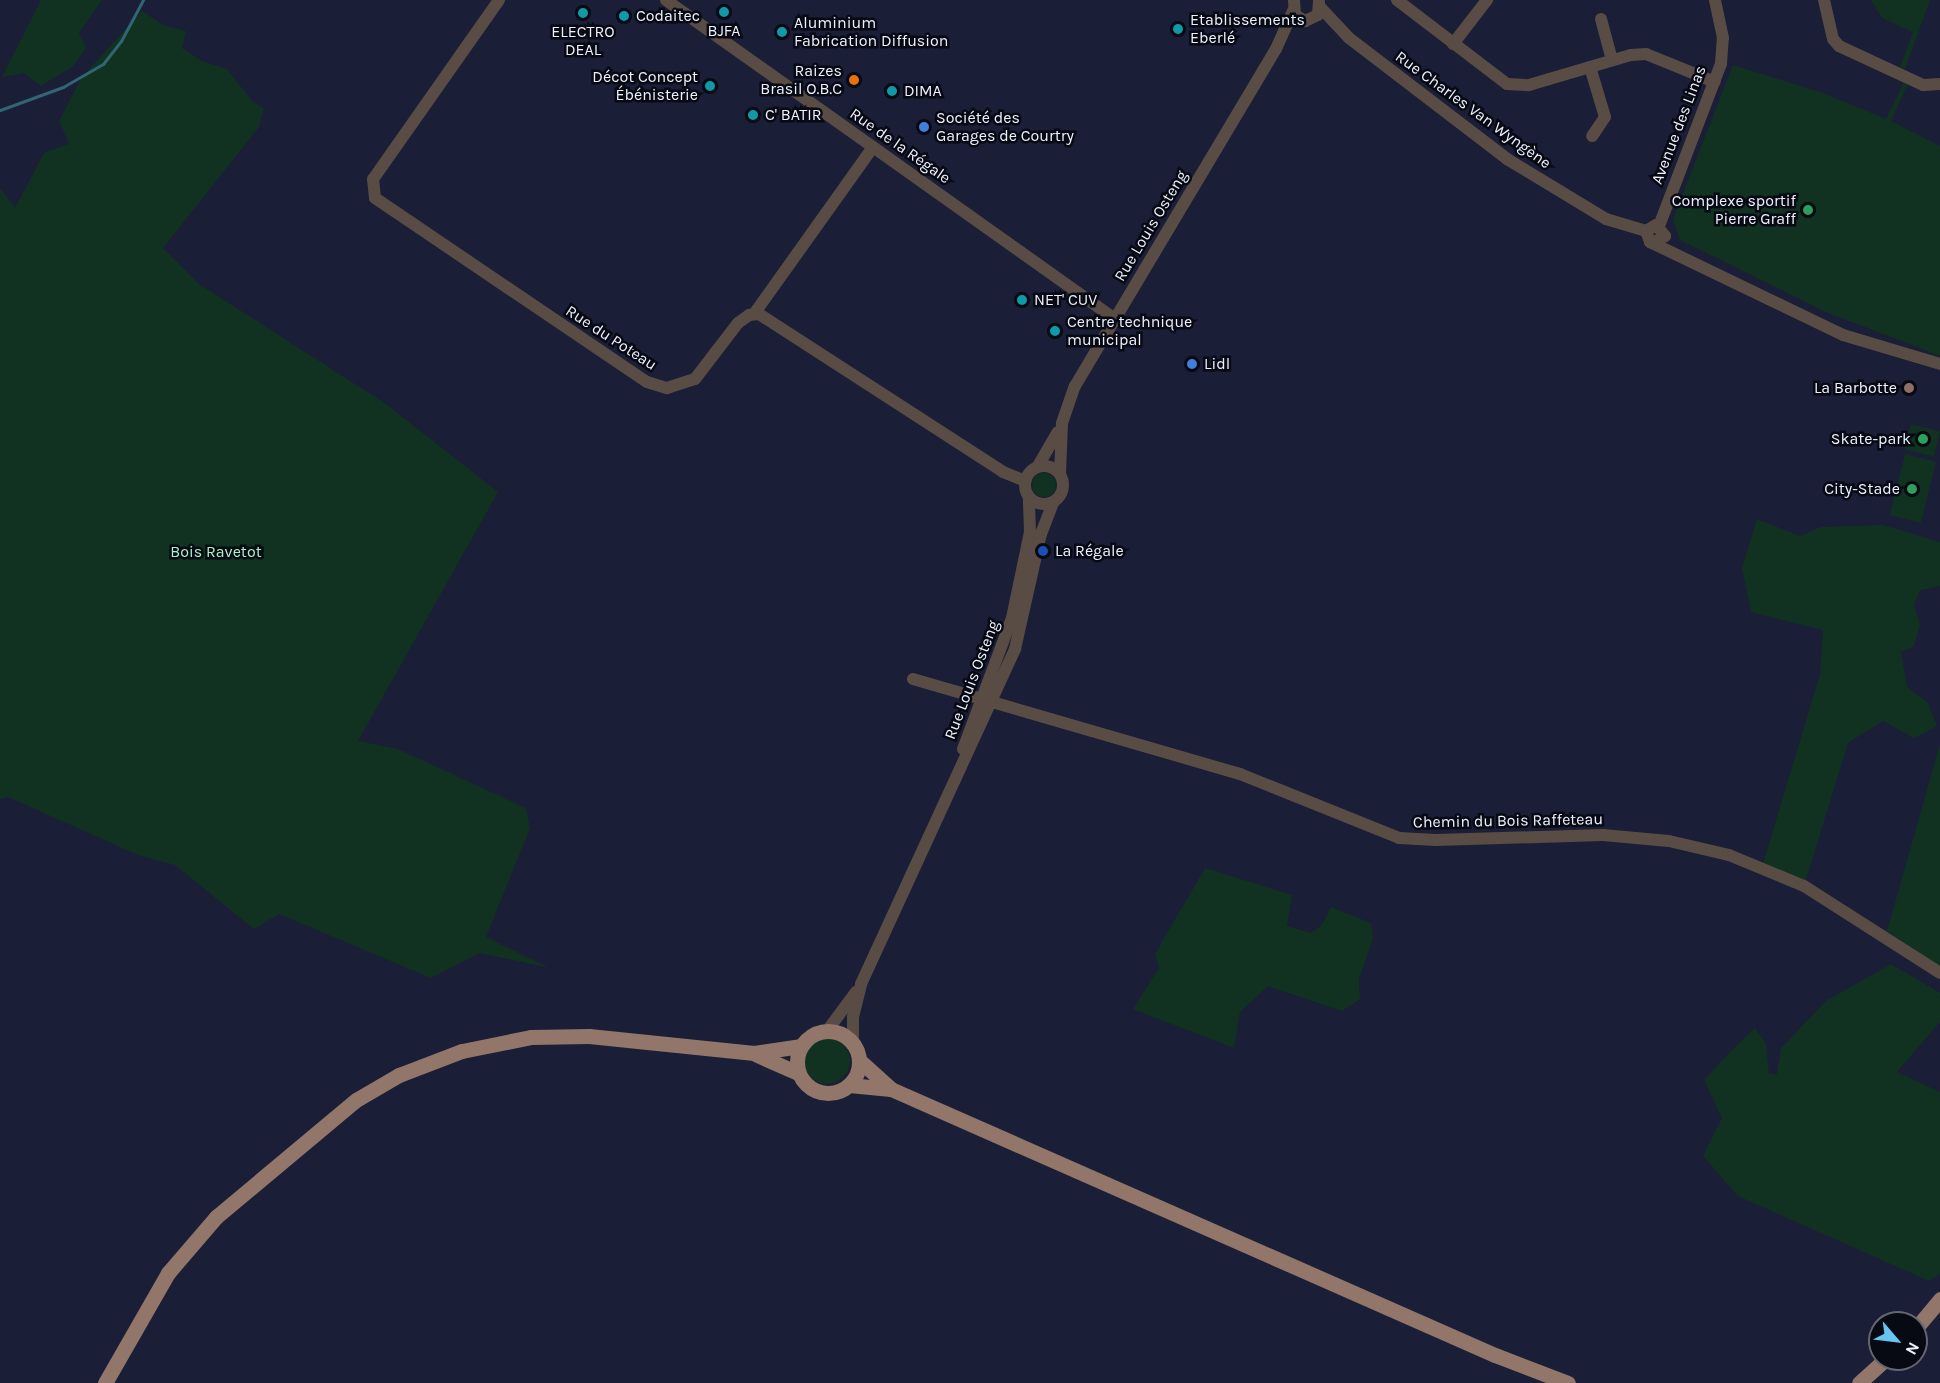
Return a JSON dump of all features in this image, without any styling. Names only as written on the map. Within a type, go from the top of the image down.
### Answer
[{"type":"main road","points":[[754,1053],[798,1073],[807,1086],[818,1092],[831,1094],[849,1085],[857,1074],[859,1060],[853,1043],[841,1034],[827,1031],[812,1035],[801,1046],[797,1056],[798,1073]]},
{"type":"main road","points":[[105,1383],[168,1273],[216,1217],[356,1100],[399,1075],[462,1051],[531,1037],[589,1036],[754,1053],[801,1046]]},
{"type":"main road","points":[[859,1060],[891,1089]]},
{"type":"main road","points":[[849,1085],[891,1089],[1495,1355],[1569,1383]]},
{"type":"main road","points":[[1928,1314],[1940,1299]]},
{"type":"main road","points":[[1859,1383],[1872,1371]]},
{"type":"street","name":"Rue du Poteau","points":[[499,0],[373,178],[375,198],[498,279],[516,297],[657,386],[677,387],[695,380],[738,323],[754,314]]},
{"type":"street","name":"Rue de la Régale","points":[[666,0],[1115,319]]},
{"type":"street","points":[[1397,0],[1500,81],[1515,86],[1612,60],[1646,54],[1715,82]]},
{"type":"street","points":[[1453,44],[1487,0]]},
{"type":"street","name":"Avenue des Linas","points":[[1662,229],[1715,82],[1723,38],[1715,0]]},
{"type":"street","points":[[1824,0],[1833,39],[1839,46],[1923,85],[1940,84]]},
{"type":"street","name":"Rue Louis Osteng","points":[[1038,466],[1062,423],[1075,386],[1276,49],[1292,4]]},
{"type":"street","name":"Rue Charles Van Wyngène","points":[[1292,4],[1308,20],[1349,38]]},
{"type":"street","name":"Rue Louis Osteng","points":[[1276,49],[1308,20],[1319,4]]},
{"type":"street","name":"Rue Charles Van Wyngène","points":[[1319,4],[1349,38],[1527,172],[1606,219],[1646,231]]},
{"type":"street","points":[[1600,19],[1612,60]]},
{"type":"street","points":[[1590,67],[1605,117],[1592,136]]},
{"type":"street","points":[[873,147],[754,314],[768,318],[1003,472],[1025,481]]},
{"type":"street","points":[[1681,256],[1662,229],[1653,225],[1646,231],[1653,243],[1844,335],[1940,364]]},
{"type":"street","points":[[1653,243],[1662,241],[1662,229]]},
{"type":"street","name":"Rue Louis Osteng","points":[[1060,473],[1062,423]]},
{"type":"street","points":[[1038,466],[1050,466],[1060,473],[1064,489],[1053,502],[1041,504],[1029,497],[1025,481],[1038,466]]},
{"type":"street","name":"Rue Louis Osteng","points":[[988,700],[1017,598],[1030,532],[1029,497]]},
{"type":"street","name":"Rue Louis Osteng","points":[[853,1043],[853,1017],[861,984],[1022,626],[1041,534],[1053,502]]},
{"type":"street","name":"Chemin du Bois Raffeteau","points":[[913,679],[1240,774],[1301,795],[1399,838],[1436,840],[1603,835],[1669,841],[1730,855],[1804,886],[1940,973]]},
{"type":"street","name":"Rue Louis Osteng","points":[[827,1031],[861,984]]},
{"type":"green space","points":[[41,0],[102,0],[79,33],[86,48],[73,66],[41,86],[24,73],[2,77]]},
{"type":"green space","points":[[1871,0],[1930,0],[1905,69],[1900,67],[1913,32],[1882,18]]},
{"type":"green space","name":"Bois Ravetot","points":[[142,11],[163,25],[186,31],[182,48],[202,61],[227,69],[253,102],[264,108],[259,127],[163,248],[199,284],[386,404],[498,492],[358,741],[398,749],[526,808],[530,828],[486,937],[550,968],[480,953],[431,978],[279,914],[254,929],[175,865],[138,855],[8,797],[0,799],[0,188],[15,208],[44,153],[69,144],[59,121],[82,77]]},
{"type":"green space","name":"Complexe sportif Pierre Graff","points":[[1733,65],[1823,93],[1886,119],[1904,82],[1908,84],[1891,121],[1940,146],[1940,356],[1826,312],[1680,240],[1673,219]]},
{"type":"green space","name":"Skate-park","points":[[1911,424],[1940,431],[1934,456],[1905,449]]},
{"type":"green space","name":"City-Stade","points":[[1905,454],[1936,462],[1921,523],[1890,515]]},
{"type":"green space","points":[[1044,473],[1052,477],[1056,485],[1052,493],[1044,497],[1036,493],[1032,485],[1036,477]]},
{"type":"green space","points":[[1757,519],[1800,536],[1821,527],[1883,525],[1940,542],[1940,586],[1920,590],[1914,605],[1920,625],[1914,646],[1901,652],[1907,687],[1928,703],[1937,726],[1914,738],[1883,721],[1848,743],[1804,886],[1762,867],[1820,674],[1823,630],[1751,612],[1742,568]]},
{"type":"green space","points":[[1940,744],[1940,967],[1887,931]]},
{"type":"green space","points":[[1205,868],[1292,895],[1287,926],[1310,933],[1321,926],[1331,907],[1371,923],[1373,939],[1359,979],[1360,999],[1342,1011],[1268,986],[1240,1012],[1234,1048],[1133,1009],[1159,968],[1155,954]]},
{"type":"green space","points":[[1891,964],[1940,993],[1940,1022],[1897,1072],[1940,1092],[1940,1274],[1929,1281],[1738,1196],[1703,1156],[1722,1118],[1704,1080],[1736,1046],[1755,1028],[1766,1044],[1769,1073],[1777,1075],[1781,1048],[1826,1001]]},
{"type":"green space","points":[[827,1038],[843,1045],[850,1061],[843,1077],[827,1084],[811,1077],[804,1061],[811,1045]]},
{"type":"waterway","points":[[0,110],[63,87],[103,64],[121,41],[143,0]]},
{"type":"place","name":"BJFA","points":[[724,12]]},
{"type":"place","name":"ELECTRO DEAL","points":[[583,13]]},
{"type":"place","name":"Codaitec","points":[[624,16]]},
{"type":"place","name":"Etablissements Eberlé","points":[[1178,29]]},
{"type":"place","name":"Aluminium Fabrication Diffusion","points":[[782,32]]},
{"type":"place","name":"Raizes Brasil O.B.C","points":[[854,80]]},
{"type":"place","name":"Décot Concept Ébénisterie","points":[[710,86]]},
{"type":"place","name":"DIMA","points":[[892,91]]},
{"type":"place","name":"C' BATIR","points":[[753,115]]},
{"type":"place","name":"Société des Garages de Courtry","points":[[924,127]]},
{"type":"place","name":"Complexe sportif Pierre Graff","points":[[1808,210]]},
{"type":"place","name":"NET' CUV","points":[[1022,300]]},
{"type":"place","name":"Centre technique municipal","points":[[1055,331]]},
{"type":"place","name":"Lidl","points":[[1192,364]]},
{"type":"place","name":"La Barbotte","points":[[1909,388]]},
{"type":"place","name":"Skate-park","points":[[1923,439]]},
{"type":"place","name":"City-Stade","points":[[1912,489]]},
{"type":"place","name":"La Régale","points":[[1043,551]]}]
